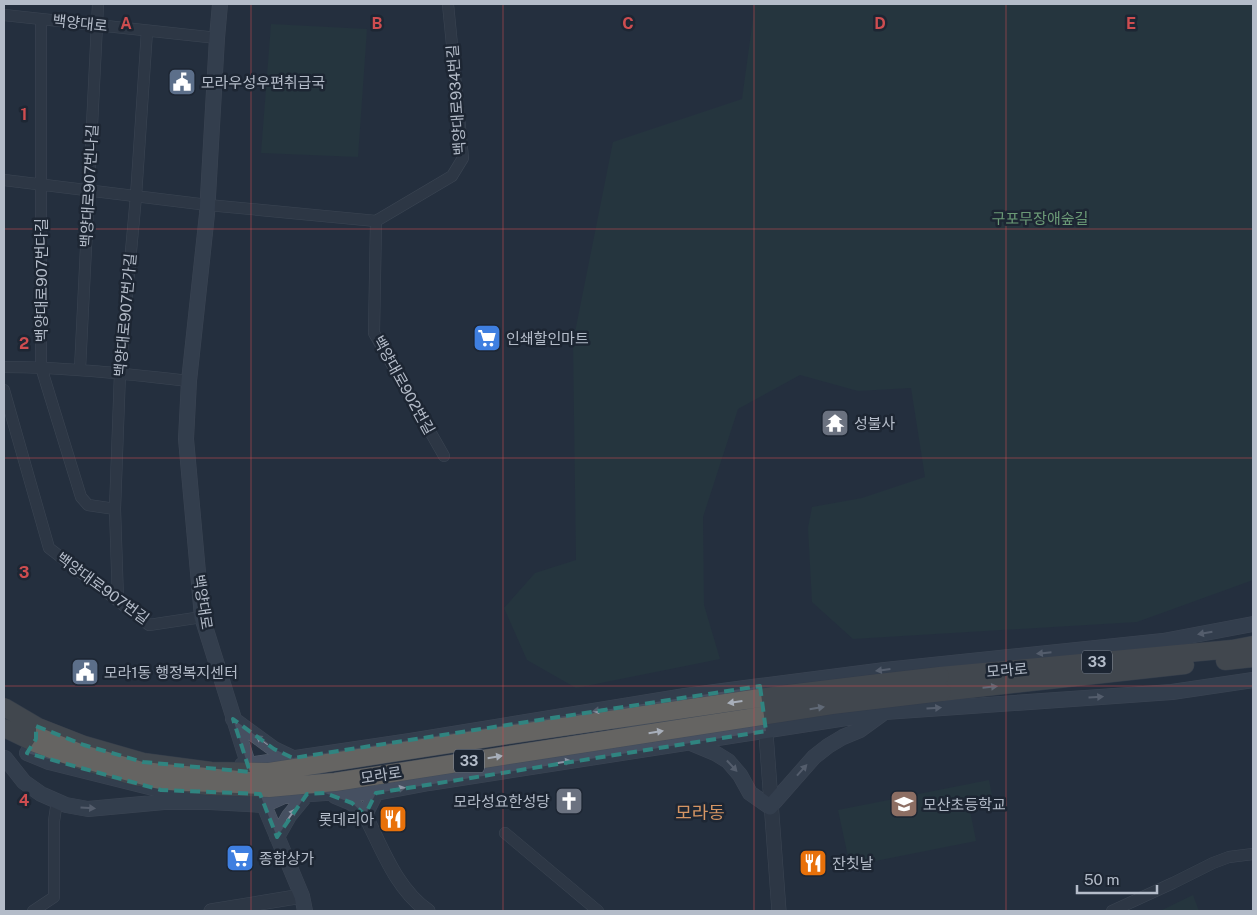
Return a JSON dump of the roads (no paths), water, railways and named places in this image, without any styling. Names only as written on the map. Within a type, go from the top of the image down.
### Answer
[{"type":"highway","name":"모라로","points":[[4,728],[74,758],[133,776],[208,786],[269,788],[335,782],[832,706],[941,684],[1253,645]]},
{"type":"highway","name":"모라로","points":[[4,706],[38,727],[84,745],[143,762],[212,771],[269,772],[507,735],[879,682],[941,684],[1253,658]]},
{"type":"main road","name":"백양대로","points":[[220,4],[208,205],[189,381],[186,440],[202,617],[248,765],[303,904]]},
{"type":"main road","name":"모라로","points":[[4,706],[14,705],[22,708],[30,713],[35,721],[66,738],[128,754],[201,764],[248,765],[410,741],[685,696],[895,669],[1163,641],[1253,624]]},
{"type":"main road","name":"모라로","points":[[4,758],[24,782],[41,794],[66,805],[88,810],[164,802],[261,800],[307,794],[376,792],[886,712],[1172,692],[1253,680]]},
{"type":"main road","points":[[690,743],[715,753],[728,761],[740,775],[750,793],[770,807],[814,757],[828,746],[860,730],[886,712]]},
{"type":"main road","points":[[233,719],[274,749],[294,758]]},
{"type":"main road","points":[[4,758],[19,758],[27,754],[33,747],[37,730],[35,721]]},
{"type":"main road","points":[[410,741],[428,750],[436,760],[438,769],[435,779],[430,783]]},
{"type":"main road","name":"모라로","points":[[27,754],[49,762],[161,790],[202,795],[232,795],[261,800]]},
{"type":"main road","points":[[325,793],[352,803],[365,815],[376,792]]},
{"type":"main road","points":[[278,837],[288,816],[307,794]]},
{"type":"street","name":"백양대로907번나길","points":[[80,369],[98,4]]},
{"type":"street","name":"백양대로934번길","points":[[376,221],[452,176],[464,158],[448,4]]},
{"type":"street","name":"백양대로","points":[[4,15],[217,38]]},
{"type":"street","name":"백양대로907번다길","points":[[41,19],[41,367],[81,498],[88,505],[115,509]]},
{"type":"street","name":"백양대로907번가길","points":[[118,600],[115,509],[120,373],[136,196],[147,30]]},
{"type":"street","points":[[4,180],[208,205],[376,221]]},
{"type":"street","name":"백양대로902번길","points":[[376,221],[374,333],[444,456]]},
{"type":"street","points":[[4,367],[80,369],[189,381]]},
{"type":"street","name":"백양대로907번길","points":[[4,390],[49,548],[149,625],[202,617]]},
{"type":"street","points":[[760,686],[766,731],[779,911]]},
{"type":"street","points":[[33,911],[54,897],[54,821],[57,801]]},
{"type":"street","points":[[365,815],[396,877],[411,897],[428,911]]},
{"type":"street","points":[[505,833],[598,911]]},
{"type":"street","points":[[1112,911],[1173,883],[1212,862],[1229,857],[1253,854]]},
{"type":"street","name":"백양대로","points":[[211,911],[303,904]]},
{"type":"place","name":"모라우성우편취급국","points":[[182,82]]},
{"type":"place","name":"인쇄할인마트","points":[[487,338]]},
{"type":"place","name":"성불사","points":[[835,423]]},
{"type":"place","name":"모라1동 행정복지센터","points":[[85,672]]},
{"type":"place","name":"모라성요한성당","points":[[569,801]]},
{"type":"place","name":"모산초등학교","points":[[904,804]]},
{"type":"place","name":"롯데리아","points":[[393,819]]},
{"type":"place","name":"종합상가","points":[[240,858]]},
{"type":"place","name":"잔칫날","points":[[813,863]]},
{"type":"district","name":"모라동","points":[[700,812]]},
{"type":"park label","name":"구포무장애숲길","points":[[1040,218]]}]
